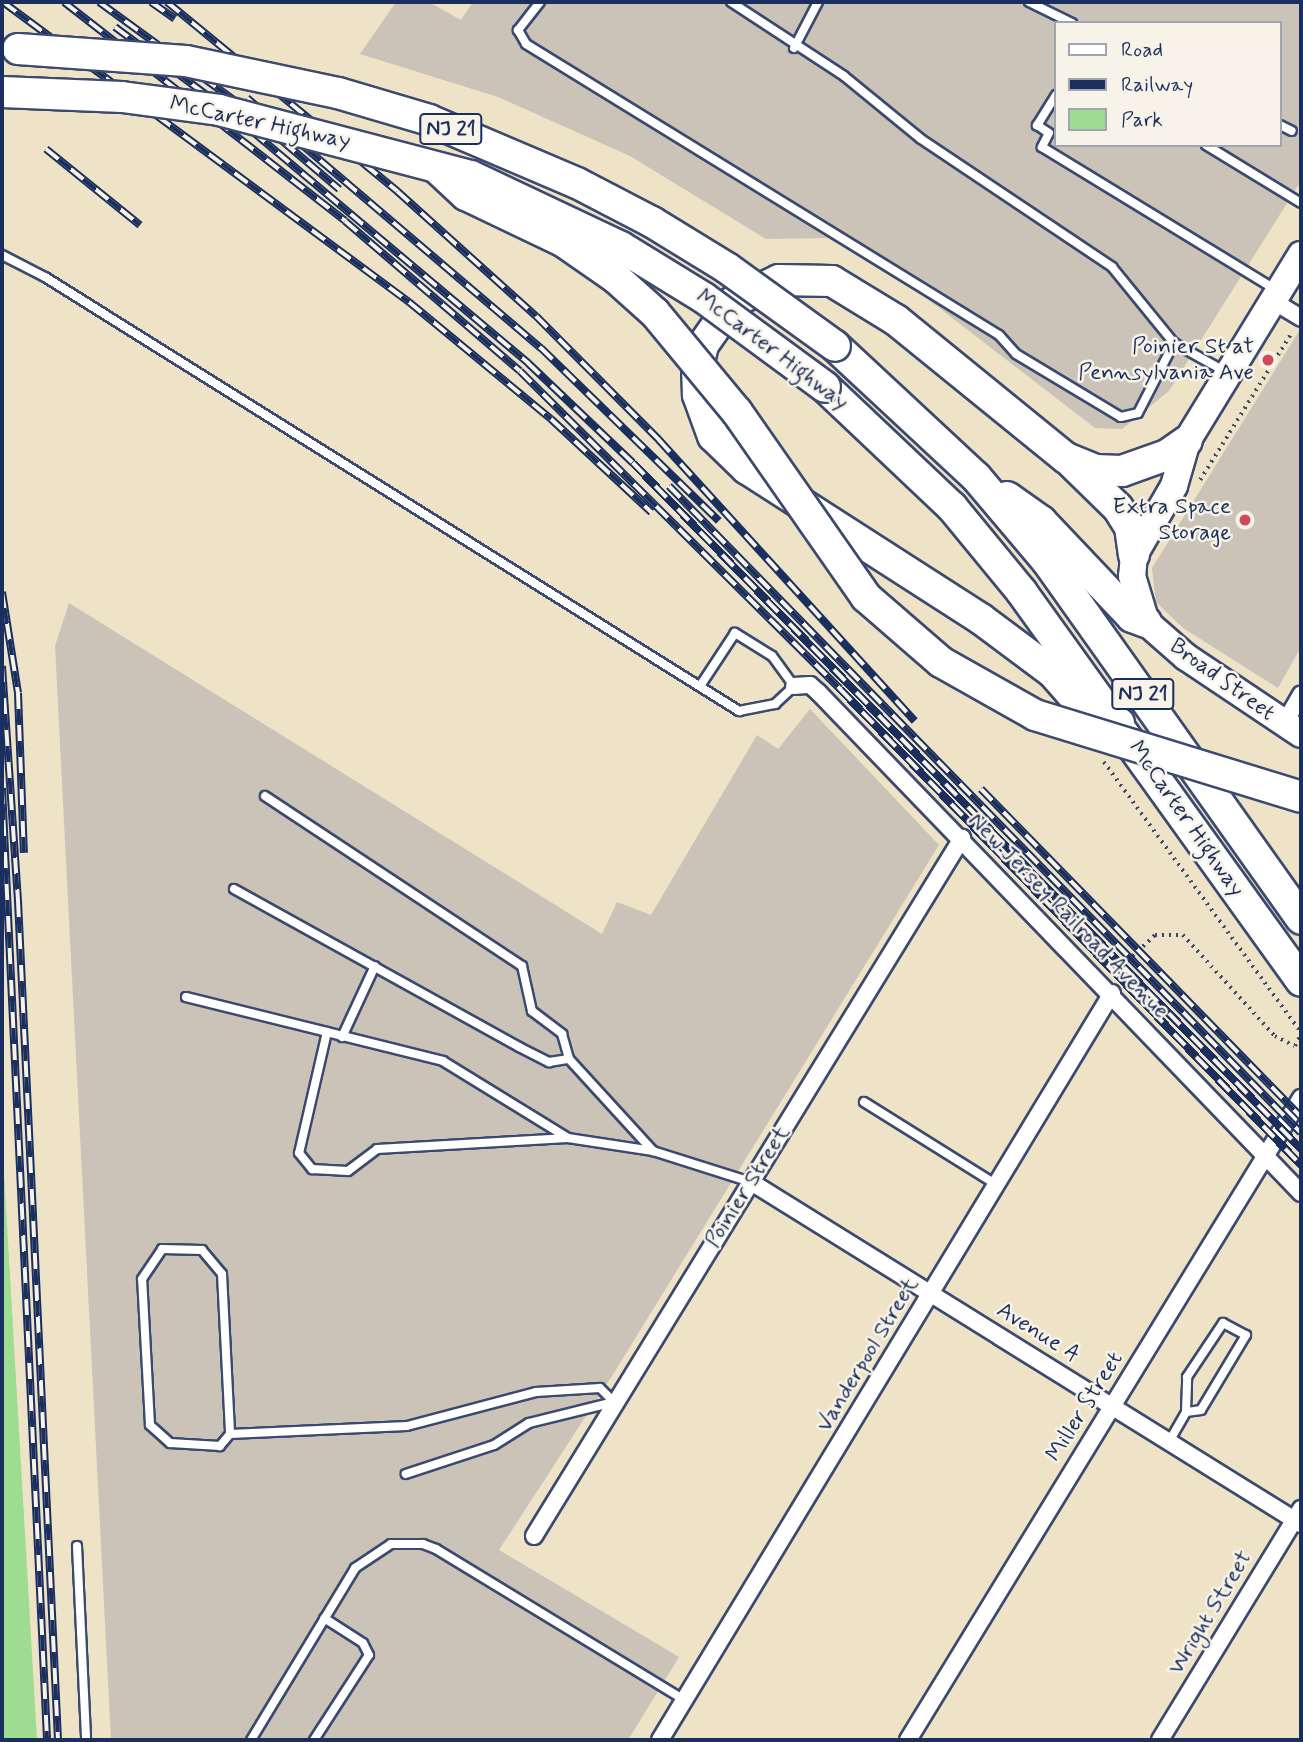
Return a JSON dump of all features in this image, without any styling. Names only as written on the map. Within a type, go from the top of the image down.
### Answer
[{"type":"highway","name":"McCarter Highway","points":[[7,47],[186,61],[338,93],[429,120],[564,177],[652,222],[727,268],[835,346],[976,477],[1077,602],[1301,919]]},
{"type":"highway","name":"McCarter Highway","points":[[2,92],[122,97],[219,110],[313,131],[439,170],[471,176],[621,247],[714,305],[825,387],[952,506],[1119,723],[1301,981]]},
{"type":"highway","points":[[439,170],[467,195],[565,242],[616,278],[655,313],[737,412],[866,597],[942,662],[1034,716],[1301,797]]},
{"type":"highway","points":[[1119,723],[1075,698],[1052,672],[981,619],[842,532],[725,451],[713,436],[698,395],[697,371],[703,345],[733,302],[755,290],[779,280],[832,281],[896,320],[1066,458],[1118,508],[1130,527],[1134,555]]},
{"type":"highway","points":[[1066,458],[1095,470],[1122,471],[1167,456],[1186,441]]},
{"type":"highway","points":[[976,477],[1041,521],[1132,617],[1146,622]]},
{"type":"main road","points":[[1146,622],[1132,576],[1134,555],[1174,486],[1186,441],[1301,256]]},
{"type":"main road","name":"Broad Street","points":[[1146,622],[1186,657],[1293,729]]},
{"type":"street","points":[[1276,296],[1301,318]]},
{"type":"street","name":"New Jersey Railroad Avenue","points":[[794,686],[810,685],[1107,988],[1301,1194]]},
{"type":"street","points":[[1293,729],[1301,694]]},
{"type":"street","name":"Poinier Street","points":[[534,1536],[962,838]]},
{"type":"street","name":"Vanderpool Street","points":[[660,1740],[997,1185],[1107,988]]},
{"type":"street","name":"Miller Street","points":[[908,1740],[1023,1547],[1114,1406],[1301,1098]]},
{"type":"street","name":"Avenue A","points":[[751,1182],[1299,1518]]},
{"type":"street","name":"Wright Street","points":[[1160,1740],[1299,1518]]},
{"type":"lane","points":[[540,2],[518,30],[526,44],[999,335],[1016,354],[1121,417],[1138,413],[1174,343]]},
{"type":"lane","points":[[731,2],[794,48],[844,76],[921,139],[1112,267],[1174,343],[1228,374]]},
{"type":"lane","points":[[794,48],[818,2]]},
{"type":"lane","points":[[1030,2],[1068,21]]},
{"type":"lane","points":[[1054,98],[1037,125],[1049,133],[1042,147],[1276,296]]},
{"type":"lane","points":[[1282,126],[1292,131]]},
{"type":"lane","points":[[1209,147],[1301,203]]},
{"type":"lane","points":[[2,255],[45,277],[739,711],[775,705],[794,686],[772,656],[735,633],[700,686]]},
{"type":"lane","points":[[265,796],[522,966],[532,1012],[562,1034],[569,1059],[653,1151]]},
{"type":"lane","points":[[234,889],[549,1062],[569,1059]]},
{"type":"lane","points":[[342,1037],[375,966]]},
{"type":"lane","points":[[187,997],[443,1061],[568,1138]]},
{"type":"lane","points":[[327,1032],[299,1153],[312,1169],[348,1171],[377,1149],[568,1138],[653,1151],[751,1182]]},
{"type":"lane","points":[[864,1102],[997,1185]]},
{"type":"lane","points":[[230,1434],[222,1274],[202,1250],[162,1249],[142,1279],[150,1425],[170,1443],[220,1446],[230,1434],[407,1426],[536,1392],[600,1388],[614,1402]]},
{"type":"lane","points":[[1170,1440],[1186,1412],[1187,1377],[1223,1324],[1246,1335],[1201,1410],[1186,1412]]},
{"type":"lane","points":[[406,1474],[494,1446],[528,1423],[614,1402]]},
{"type":"lane","points":[[251,1740],[355,1568],[383,1547],[423,1544],[684,1700]]},
{"type":"lane","points":[[76,1546],[86,1740]]},
{"type":"lane","points":[[314,1740],[369,1655],[363,1643],[324,1618]]},
{"type":"path","points":[[1198,483],[1301,318]]},
{"type":"path","points":[[1103,760],[1301,1033],[1295,1046],[1275,1036],[1183,935],[1155,935],[1107,988]]},
{"type":"shaded area","points":[[396,2],[429,2],[461,20],[473,2],[1301,2],[1301,181],[1169,391],[1122,429],[1095,428],[868,253],[830,238],[766,239],[630,156],[498,97],[360,54]]},
{"type":"shaded area","name":"Extra Space Storage","points":[[1301,328],[1301,647],[1278,688],[1183,628],[1156,602],[1152,568]]},
{"type":"shaded area","points":[[69,603],[602,934],[617,902],[651,915],[757,735],[778,749],[810,709],[939,845],[612,1376],[499,1550],[679,1657],[628,1740],[111,1740],[55,646]]},
{"type":"green space","points":[[2,1139],[37,1740],[2,1740]]},
{"type":"railway","points":[[3,2],[409,302],[551,419],[651,512]]},
{"type":"railway","points":[[64,2],[345,221],[520,371],[840,689],[1301,1165]]},
{"type":"railway","points":[[99,2],[234,100],[339,189]]},
{"type":"railway","points":[[151,2],[175,19]]},
{"type":"railway","points":[[167,2],[397,191],[536,316],[659,440],[915,721]]},
{"type":"railway","points":[[115,27],[228,111],[528,363],[633,463],[1301,1149]]},
{"type":"railway","points":[[247,98],[541,348],[719,521]]},
{"type":"railway","points":[[46,149],[140,225]]},
{"type":"railway","points":[[669,486],[1301,1133]]},
{"type":"railway","points":[[2,592],[18,693],[24,853]]},
{"type":"railway","points":[[2,666],[18,901],[58,1740]]},
{"type":"railway","points":[[2,788],[47,1740]]},
{"type":"railway","points":[[981,789],[1301,1117]]},
{"type":"place","name":"Poinier St at Pennsylvania Ave","points":[[1268,360]]},
{"type":"place","name":"Extra Space Storage","points":[[1245,520]]}]
